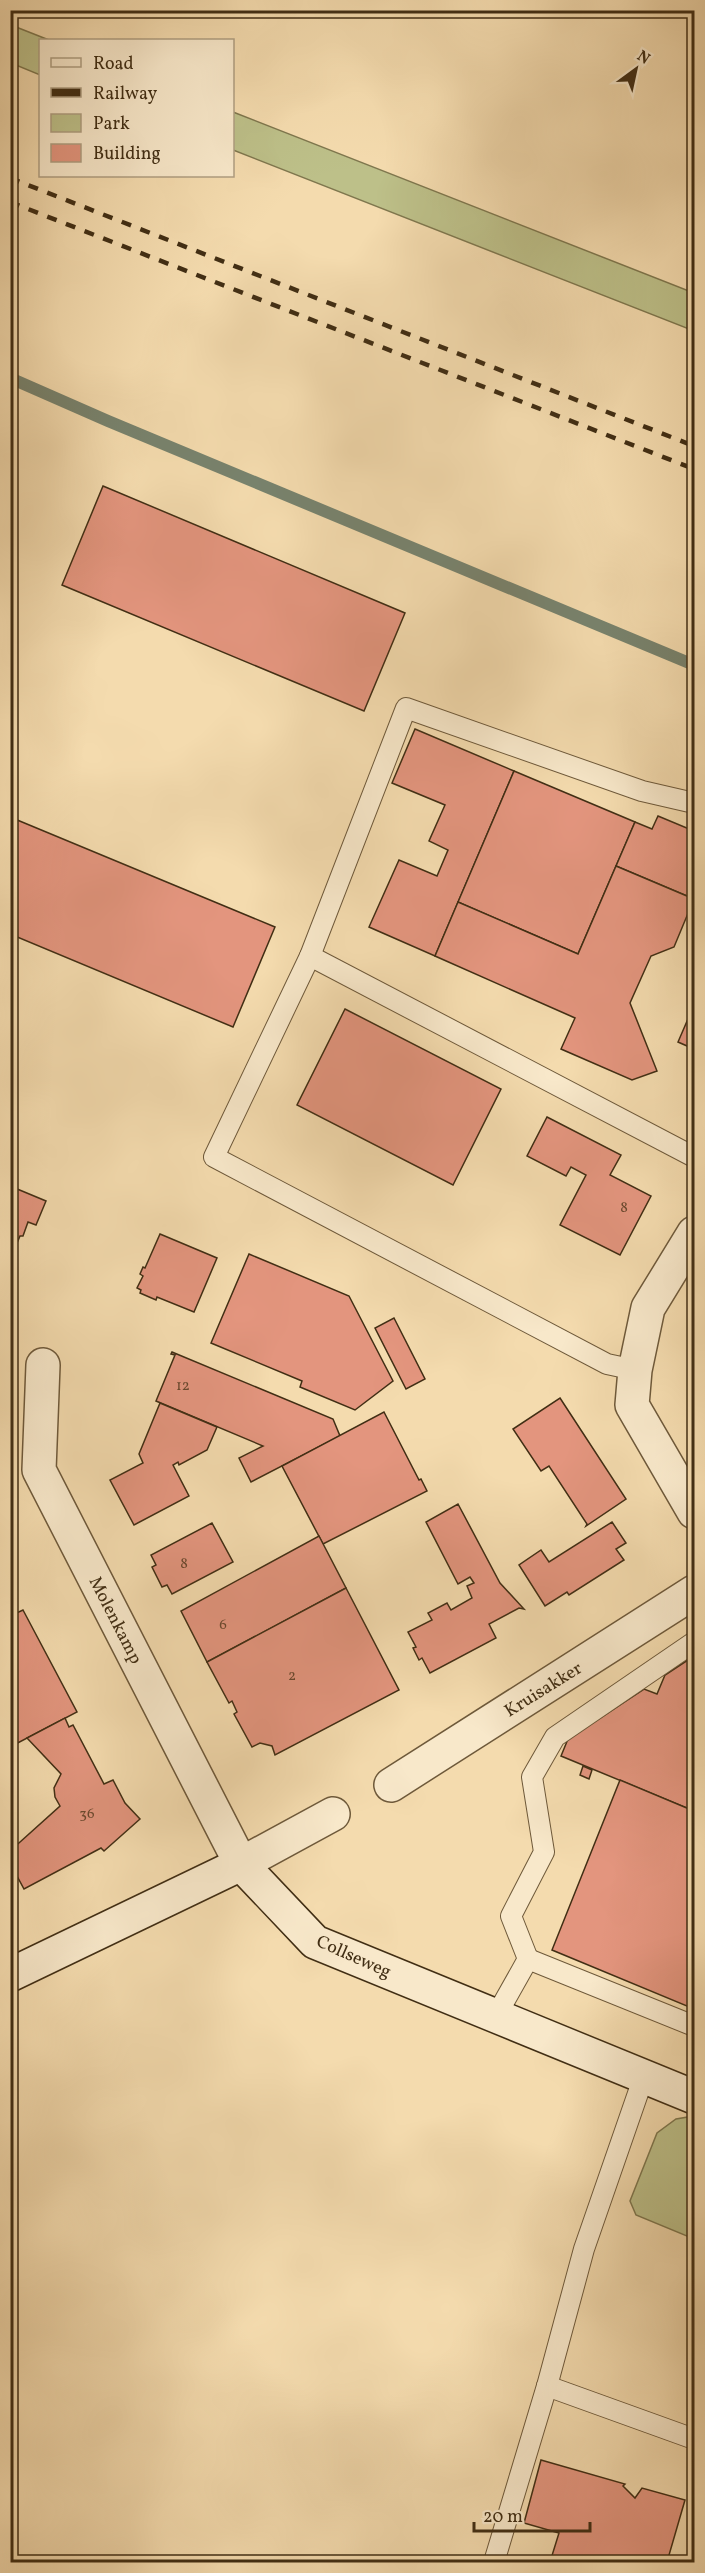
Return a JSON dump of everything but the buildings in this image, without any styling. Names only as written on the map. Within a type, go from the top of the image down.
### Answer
[{"type":"street","points":[[694,1233],[648,1308],[635,1370],[632,1405],[694,1512]]},
{"type":"street","name":"Molenkamp","points":[[43,1365],[39,1470],[241,1864]]},
{"type":"street","name":"Kruisakker","points":[[391,1785],[694,1592]]},
{"type":"street","points":[[10,1975],[241,1864],[333,1814]]},
{"type":"street","name":"Collseweg","points":[[241,1864],[315,1942],[694,2097]]},
{"type":"lane","points":[[635,1370],[607,1364],[214,1157],[310,956],[406,708],[642,791],[694,803]]},
{"type":"lane","points":[[310,956],[694,1157]]},
{"type":"lane","points":[[694,1642],[555,1737],[532,1777],[544,1852],[511,1916],[528,1959],[694,2025]]},
{"type":"lane","points":[[496,2016],[528,1959]]},
{"type":"lane","points":[[494,2562],[547,2386],[584,2248],[644,2076]]},
{"type":"lane","points":[[547,2386],[694,2439]]},
{"type":"green space","points":[[11,25],[46,39],[39,39],[39,75],[11,63]]},
{"type":"green space","points":[[234,112],[694,293],[694,331],[234,150]]},
{"type":"green space","points":[[694,2116],[694,2192],[691,2210],[694,2212],[694,2239],[636,2215],[630,2201],[657,2133],[676,2119]]},
{"type":"waterway","points":[[10,378],[694,665]]},
{"type":"railway","points":[[10,178],[694,446]]},
{"type":"railway","points":[[10,202],[694,469]]}]
